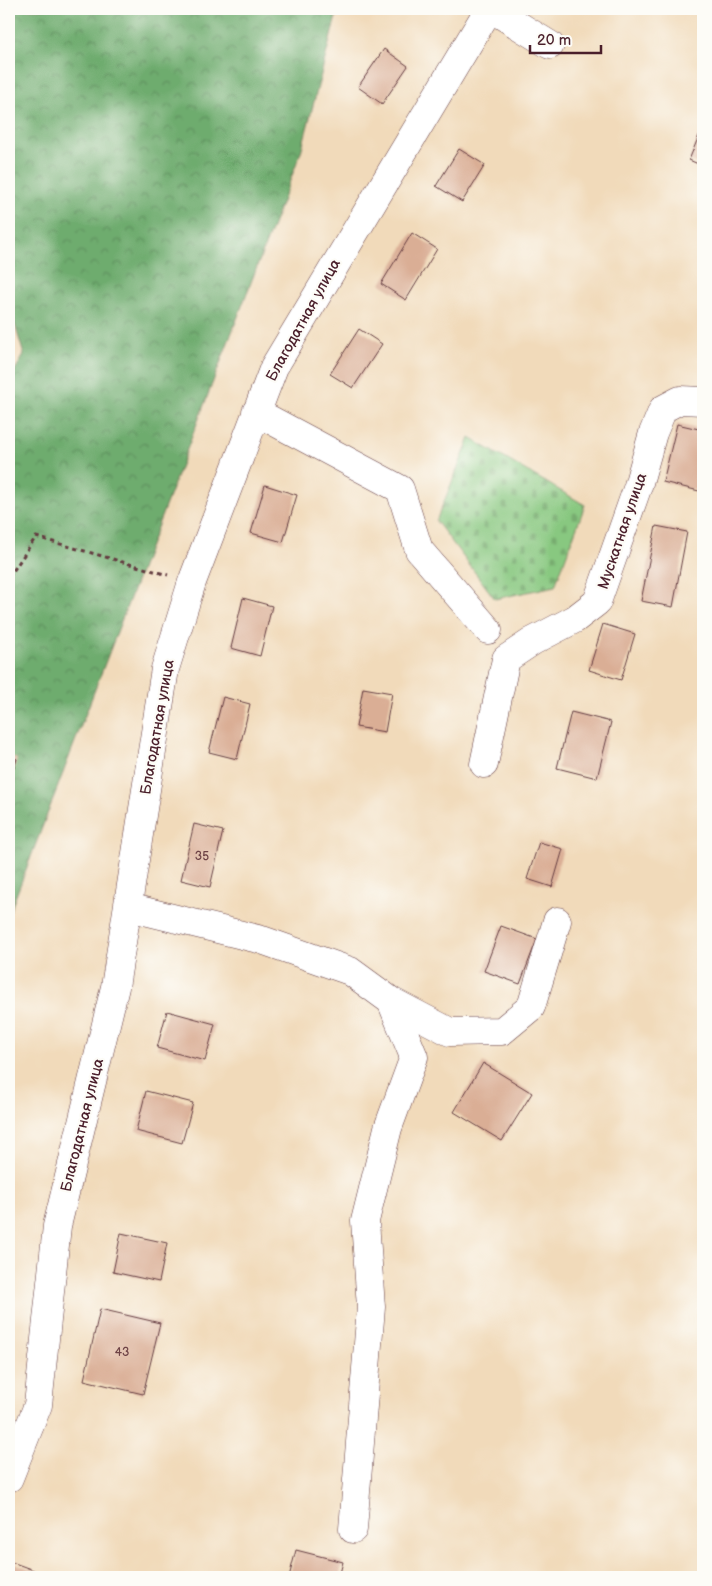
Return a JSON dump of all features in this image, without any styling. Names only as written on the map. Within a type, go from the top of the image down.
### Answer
[{"type":"street","points":[[490,9],[550,45]]},
{"type":"street","name":"Благодатная улица","points":[[9,1478],[38,1405],[57,1226],[115,987],[165,669],[192,582],[274,367],[490,9]]},
{"type":"street","name":"Мускатная улица","points":[[484,764],[506,659],[534,640],[575,618],[597,602],[638,486],[653,432],[663,409],[680,400],[703,401]]},
{"type":"street","points":[[256,412],[400,489],[419,550],[488,630]]},
{"type":"street","points":[[128,907],[262,940],[350,971],[392,1001],[450,1032],[502,1031],[531,1007],[557,921]]},
{"type":"street","points":[[353,1529],[371,1307],[365,1221],[388,1128],[414,1057],[392,1001]]},
{"type":"path","points":[[9,576],[36,537],[192,582]]},
{"type":"green space","points":[[9,9],[338,9],[301,152],[9,914],[9,380],[24,355],[9,305]]},
{"type":"green space","points":[[470,438],[585,505],[555,586],[495,599],[436,521]]},
{"type":"building","points":[[384,49],[408,66],[382,104],[358,87]]},
{"type":"building","points":[[703,126],[703,166],[689,160]]},
{"type":"building","points":[[459,149],[485,165],[462,202],[436,186]]},
{"type":"building","points":[[412,233],[437,249],[406,300],[381,284]]},
{"type":"building","points":[[359,329],[382,344],[353,388],[330,374]]},
{"type":"building","points":[[677,424],[703,430],[703,492],[663,482]]},
{"type":"building","points":[[265,485],[297,495],[283,542],[251,533]]},
{"type":"building","points":[[656,526],[687,532],[673,607],[641,601]]},
{"type":"building","points":[[243,598],[272,606],[260,656],[231,648]]},
{"type":"building","points":[[603,624],[635,634],[621,680],[589,670]]},
{"type":"building","points":[[363,688],[392,693],[385,732],[356,727]]},
{"type":"building","points":[[223,697],[250,704],[237,759],[209,752]]},
{"type":"building","points":[[571,712],[611,722],[597,778],[557,768]]},
{"type":"building","points":[[9,756],[17,759],[9,783]]},
{"type":"building","points":[[194,824],[223,831],[210,887],[181,880]]},
{"type":"building","points":[[539,842],[563,849],[552,887],[527,879]]},
{"type":"building","points":[[501,926],[537,939],[520,984],[484,971]]},
{"type":"building","points":[[167,1011],[215,1024],[205,1061],[157,1048]]},
{"type":"building","points":[[483,1063],[532,1093],[502,1141],[454,1112]]},
{"type":"building","points":[[146,1091],[193,1103],[182,1143],[136,1131]]},
{"type":"building","points":[[121,1233],[167,1243],[159,1282],[113,1272]]},
{"type":"building","points":[[100,1309],[160,1323],[143,1394],[84,1380]]},
{"type":"building","points":[[296,1550],[343,1562],[339,1577],[289,1577]]},
{"type":"building","points":[[9,1561],[36,1571],[33,1577],[9,1577]]}]
